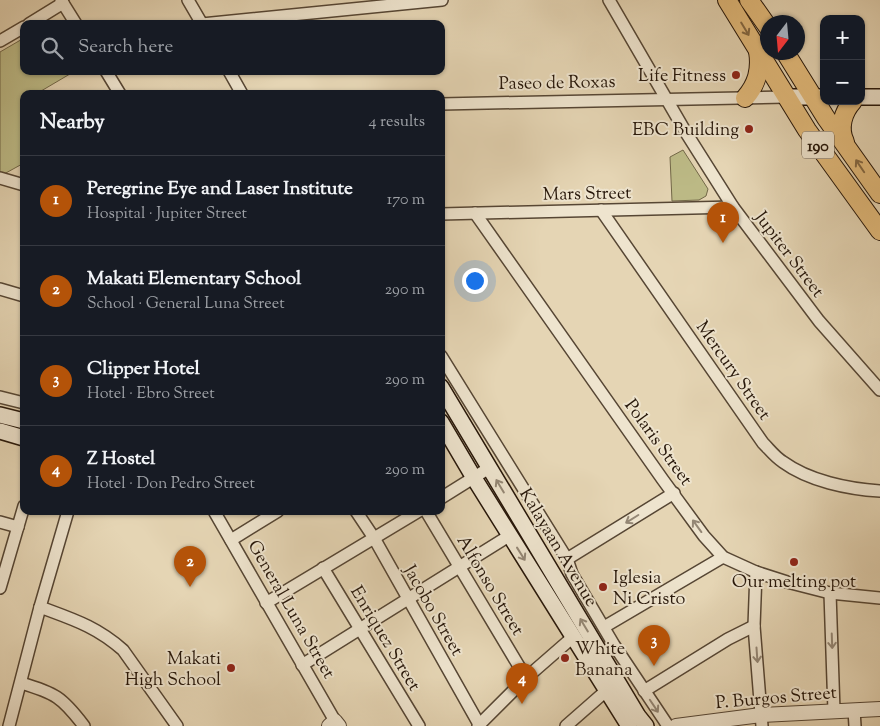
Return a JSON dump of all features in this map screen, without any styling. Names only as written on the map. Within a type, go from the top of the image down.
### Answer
[{"type":"main road","name":"190","points":[[727,0],[807,130],[880,231]]},
{"type":"main road","points":[[749,0],[760,16]]},
{"type":"main road","points":[[745,98],[752,90],[758,74],[760,66],[758,51]]},
{"type":"main road","name":"190","points":[[791,60],[818,97],[848,147],[880,194]]},
{"type":"main road","name":"Paseo de Roxas","points":[[786,97],[818,97]]},
{"type":"main road","points":[[865,97],[880,97]]},
{"type":"main road","points":[[848,147],[843,138],[842,128],[843,118],[850,105]]},
{"type":"main road","name":"Kalayaan Avenue","points":[[445,394],[638,716],[646,726]]},
{"type":"main road","points":[[0,415],[20,420]]},
{"type":"main road","name":"Kalayaan Avenue","points":[[445,429],[509,536],[629,726]]},
{"type":"main road","points":[[0,431],[20,437]]},
{"type":"street","points":[[188,0],[200,20]]},
{"type":"street","points":[[242,20],[442,0]]},
{"type":"street","name":"Jupiter Street","points":[[609,0],[685,131],[733,207],[819,321],[880,390]]},
{"type":"street","points":[[35,20],[62,2],[73,20]]},
{"type":"street","points":[[0,41],[20,29]]},
{"type":"street","points":[[108,75],[118,90]]},
{"type":"street","points":[[231,75],[240,90]]},
{"type":"street","name":"Paseo de Roxas","points":[[445,104],[786,97]]},
{"type":"street","points":[[0,178],[20,184]]},
{"type":"street","name":"Mars Street","points":[[445,214],[733,207]]},
{"type":"street","name":"Mercury Street","points":[[601,210],[763,443],[784,463],[805,474],[847,486],[880,491]]},
{"type":"street","name":"Polaris Street","points":[[475,212],[704,536],[723,557],[756,572],[787,582],[830,593],[880,598]]},
{"type":"street","points":[[0,289],[20,295]]},
{"type":"street","points":[[445,362],[566,559],[572,574],[604,627],[668,726]]},
{"type":"street","points":[[0,397],[20,402]]},
{"type":"street","points":[[445,496],[489,468]]},
{"type":"street","points":[[566,559],[674,493]]},
{"type":"street","points":[[0,588],[21,515]]},
{"type":"street","points":[[9,726],[40,607],[67,515]]},
{"type":"street","name":"General Luna Street","points":[[216,515],[335,724]]},
{"type":"street","points":[[231,540],[272,515]]},
{"type":"street","name":"Jacobo Street","points":[[359,515],[374,538],[479,726]]},
{"type":"street","points":[[266,603],[412,515]]},
{"type":"street","name":"Alfonso Street","points":[[428,515],[526,678]]},
{"type":"street","points":[[0,522],[18,527]]},
{"type":"street","points":[[302,665],[509,536]]},
{"type":"street","points":[[604,627],[723,557]]},
{"type":"street","name":"Enriquez Street","points":[[323,568],[419,726]]},
{"type":"street","points":[[756,572],[754,626],[761,720]]},
{"type":"street","points":[[830,593],[834,711]]},
{"type":"street","points":[[40,607],[98,630],[112,640],[123,650],[177,726]]},
{"type":"street","points":[[644,690],[728,639],[754,626]]},
{"type":"street","points":[[479,726],[526,678],[572,637]]},
{"type":"street","points":[[21,682],[55,695],[72,709],[84,726]]},
{"type":"street","points":[[566,726],[607,690]]},
{"type":"street","name":"P. Burgos Street","points":[[676,726],[761,720],[834,711],[880,709]]},
{"type":"street","points":[[854,710],[856,726]]},
{"type":"shaded area","points":[[20,40],[20,75],[68,75],[43,90],[20,90],[20,165],[4,174],[0,173],[0,52]]},
{"type":"shaded area","points":[[683,150],[708,189],[706,196],[699,200],[672,201],[670,157]]},
{"type":"place","name":"Life Fitness","points":[[736,75]]},
{"type":"place","name":"EBC Building","points":[[749,129]]},
{"type":"place","name":"Peregrine Eye and Laser Institute","points":[[723,243]]},
{"type":"place","name":"Our melting pot","points":[[794,562]]},
{"type":"place","name":"Makati Elementary School","points":[[190,587]]},
{"type":"place","name":"Iglesia Ni Cristo","points":[[603,587]]},
{"type":"place","name":"White Banana","points":[[565,658]]},
{"type":"place","name":"Clipper Hotel","points":[[654,666]]},
{"type":"place","name":"Makati High School","points":[[231,668]]},
{"type":"place","name":"Z Hostel","points":[[522,704]]}]
